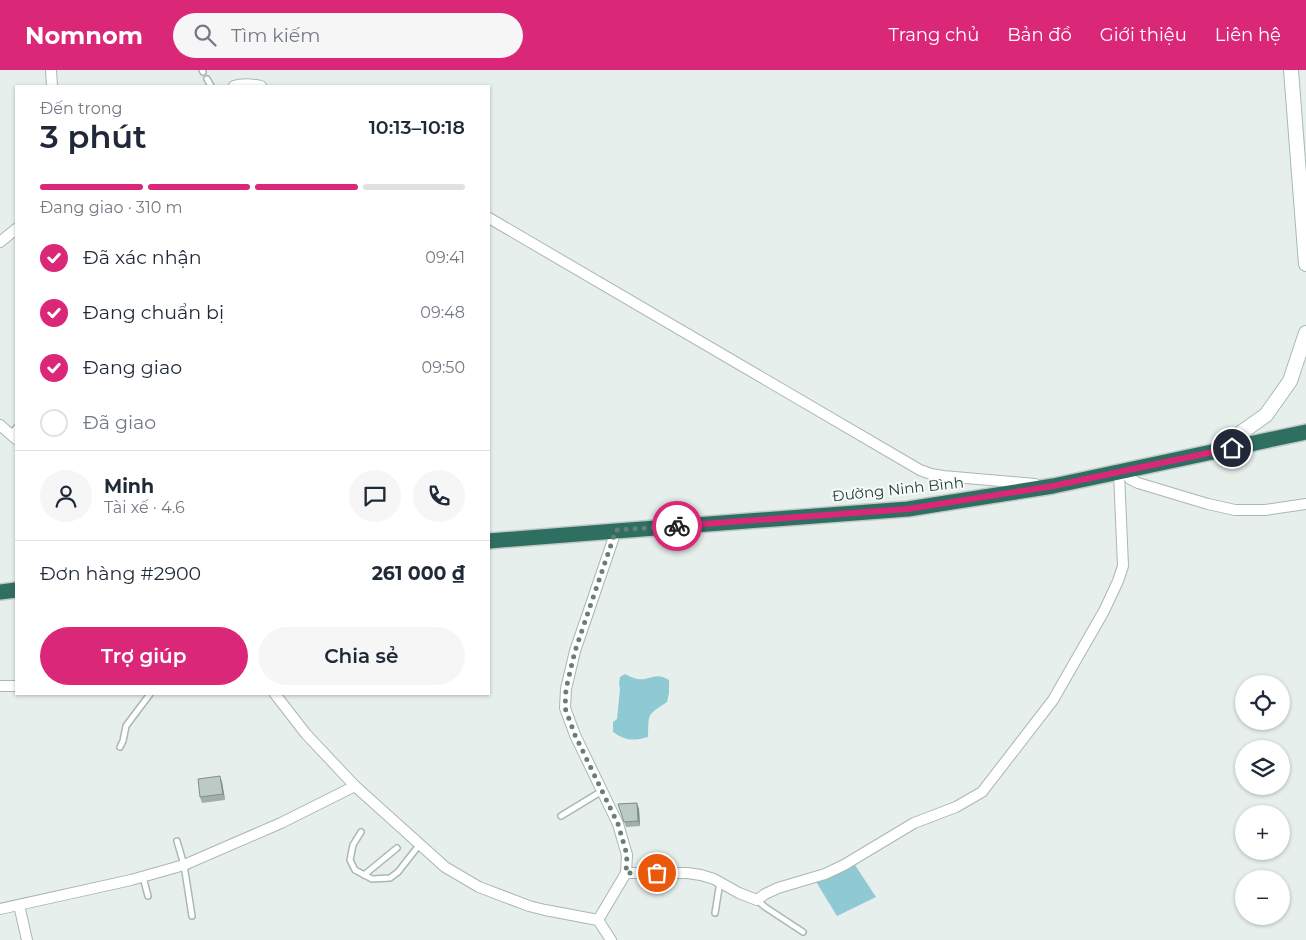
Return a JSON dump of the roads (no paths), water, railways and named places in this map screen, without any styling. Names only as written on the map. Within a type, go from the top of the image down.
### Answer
[{"type":"highway","name":"Đường Ninh Bình","points":[[490,541],[908,509],[1053,486],[1306,432]]},
{"type":"highway","points":[[0,592],[15,590]]},
{"type":"main road","points":[[1291,70],[1306,264]]},
{"type":"main road","points":[[1213,452],[1266,415],[1290,380],[1306,334]]},
{"type":"street","points":[[51,70],[52,85]]},
{"type":"street","points":[[237,85],[258,85]]},
{"type":"street","points":[[490,219],[920,470],[943,476],[1053,486]]},
{"type":"street","points":[[0,242],[15,231]]},
{"type":"street","points":[[0,425],[14,434]]},
{"type":"street","points":[[1122,472],[1138,483],[1235,510],[1265,510],[1306,504]]},
{"type":"street","points":[[626,873],[688,873],[701,875],[757,900],[778,888],[825,874],[844,865],[914,823],[956,807],[982,792],[1053,700],[1104,611],[1118,581],[1123,566],[1122,472]]},
{"type":"street","points":[[598,920],[626,873],[627,855],[618,824],[575,735],[565,708],[566,689],[575,651],[616,530]]},
{"type":"street","points":[[0,686],[15,686]]},
{"type":"street","points":[[276,695],[306,734],[355,786],[445,867],[493,893],[529,906],[598,920],[611,940]]},
{"type":"street","points":[[0,908],[184,865],[281,823],[355,786]]},
{"type":"street","points":[[19,905],[27,940]]},
{"type":"lane","points":[[207,79],[210,85]]},
{"type":"lane","points":[[120,747],[124,742],[126,726],[149,695]]},
{"type":"lane","points":[[561,816],[602,791]]},
{"type":"lane","points":[[361,832],[353,845],[350,860],[353,868],[372,879],[390,878],[398,872],[421,844]]},
{"type":"lane","points":[[177,841],[184,865],[192,916]]},
{"type":"lane","points":[[364,876],[397,848]]},
{"type":"lane","points":[[143,876],[148,896]]},
{"type":"lane","points":[[715,913],[720,882]]},
{"type":"lane","points":[[757,900],[803,932]]},
{"type":"water","points":[[625,674],[637,679],[660,676],[669,680],[667,702],[650,716],[648,737],[630,739],[613,732],[613,722],[617,719],[620,677]]},
{"type":"water","points":[[853,862],[876,897],[837,916],[815,880]]}]
